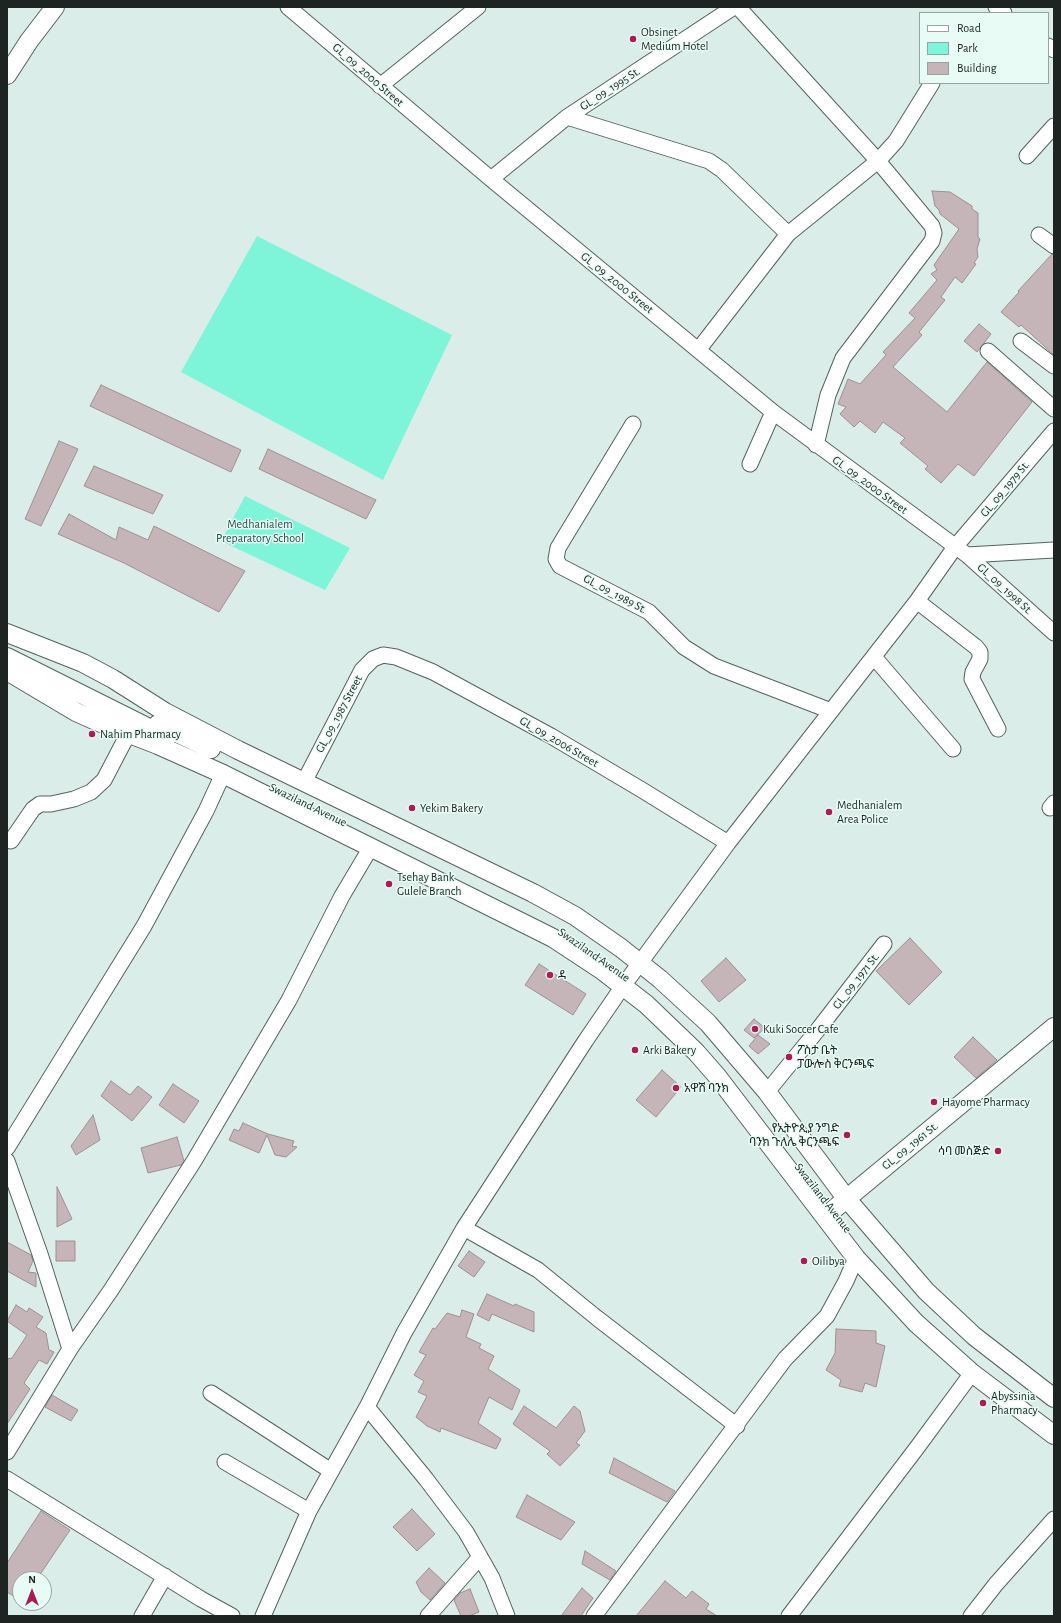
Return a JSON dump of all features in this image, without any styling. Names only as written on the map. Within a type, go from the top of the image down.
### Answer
[{"type":"main road","points":[[7,74],[29,40],[55,7]]},
{"type":"main road","points":[[7,633],[83,663],[113,679],[165,712],[304,782],[560,907],[597,930],[632,974]]},
{"type":"main road","name":"Swaziland Avenue","points":[[7,648],[154,722],[299,791],[557,919],[632,974],[689,1018],[729,1062],[836,1207],[862,1246],[927,1319],[979,1365],[1054,1422]]},
{"type":"main road","points":[[8,669],[76,712],[158,745],[223,774],[371,846],[553,938],[580,955],[632,974],[708,1022],[767,1092],[836,1207],[856,1258],[916,1323],[972,1373],[1054,1435]]},
{"type":"main road","name":"Swaziland Avenue","points":[[8,669],[152,731],[549,924],[601,957],[632,974]]},
{"type":"main road","name":"GL_09_1961 St.","points":[[836,1207],[1054,1027]]},
{"type":"main road","points":[[836,1207],[907,1270],[942,1307],[974,1336],[1054,1398]]},
{"type":"main road","name":"Swaziland Avenue","points":[[836,1207],[944,1324],[1011,1380],[1054,1412]]},
{"type":"street","points":[[380,86],[478,7]]},
{"type":"street","name":"GL_09_1995 St.","points":[[491,179],[567,117],[734,7]]},
{"type":"street","points":[[738,7],[878,161],[932,226],[934,233],[932,241],[843,358],[828,395],[816,445]]},
{"type":"street","name":"GL_09_2000 Street","points":[[296,9],[380,86],[699,349],[773,412],[961,551]]},
{"type":"street","points":[[699,349],[788,234],[878,161],[896,141],[931,84]]},
{"type":"street","points":[[567,117],[709,161],[722,170],[788,234]]},
{"type":"street","points":[[1027,156],[1054,126]]},
{"type":"street","points":[[1039,235],[1054,246]]},
{"type":"street","points":[[1021,341],[1054,366]]},
{"type":"street","points":[[988,350],[1054,409]]},
{"type":"street","points":[[750,464],[773,412]]},
{"type":"street","name":"GL_09_1989 St.","points":[[632,424],[558,548],[556,559],[560,566],[649,612],[684,647],[714,666],[832,711]]},
{"type":"street","name":"GL_09_1979 St.","points":[[263,1616],[309,1511],[367,1407],[404,1334],[464,1228],[632,974],[728,843],[917,601],[961,551],[1054,431]]},
{"type":"street","points":[[961,551],[1054,550]]},
{"type":"street","name":"GL_09_1998 St.","points":[[961,551],[1054,632]]},
{"type":"street","points":[[917,601],[976,647],[980,652],[980,659],[973,672],[972,679],[998,729]]},
{"type":"street","name":"GL_09_1987 Street","points":[[304,782],[362,670],[373,659],[384,655]]},
{"type":"street","name":"GL_09_2006 Street","points":[[384,655],[396,657],[433,672],[551,736],[728,843]]},
{"type":"street","points":[[874,657],[954,749]]},
{"type":"street","points":[[11,841],[34,808],[40,804],[51,804],[74,799],[91,792],[104,780],[128,734]]},
{"type":"street","points":[[7,1148],[144,926],[206,811],[223,774]]},
{"type":"street","points":[[7,1452],[70,1349],[111,1290],[194,1161],[289,1000],[342,896],[371,846]]},
{"type":"street","name":"GL_09_1971 St.","points":[[767,1092],[820,1027],[884,944]]},
{"type":"street","points":[[7,1161],[40,1254],[70,1349]]},
{"type":"street","points":[[464,1228],[538,1270],[597,1318],[737,1426]]},
{"type":"street","points":[[594,1616],[737,1426],[784,1359],[827,1316],[846,1281],[856,1258]]},
{"type":"street","points":[[789,1616],[972,1373]]},
{"type":"street","points":[[211,1393],[331,1471]]},
{"type":"street","points":[[367,1407],[448,1506],[492,1578],[507,1616]]},
{"type":"street","points":[[225,1462],[309,1511]]},
{"type":"street","points":[[7,1479],[232,1616]]},
{"type":"street","points":[[971,1616],[996,1584],[1054,1519]]},
{"type":"street","points":[[428,1616],[480,1557]]},
{"type":"street","points":[[142,1616],[165,1576]]},
{"type":"green space","points":[[257,236],[452,335],[383,480],[181,372]]},
{"type":"green space","name":"Medhanialem Preparatory School","points":[[245,496],[350,548],[325,590],[221,541]]},
{"type":"building","points":[[932,191],[950,192],[972,206],[972,209],[978,213],[978,237],[980,239],[977,249],[978,257],[974,263],[976,264],[962,283],[955,277],[941,297],[945,300],[919,332],[922,335],[893,367],[947,412],[987,362],[1032,402],[974,476],[958,464],[941,483],[925,469],[928,466],[900,443],[905,438],[883,422],[875,433],[860,421],[854,427],[840,414],[846,407],[838,404],[848,379],[860,384],[886,355],[883,352],[915,318],[909,313],[937,280],[931,274],[937,270],[934,265],[959,229],[940,214],[939,210],[935,206]]},
{"type":"building","points":[[1052,254],[1054,255],[1054,355],[1021,325],[1019,327],[1001,312]]},
{"type":"building","points":[[979,324],[991,334],[977,352],[964,341]]},
{"type":"building","points":[[101,385],[241,450],[231,472],[90,406]]},
{"type":"building","points":[[59,441],[78,449],[41,526],[25,519]]},
{"type":"building","name":"Medhanialem Preparatory School","points":[[268,449],[376,500],[366,519],[259,469]]},
{"type":"building","points":[[94,466],[163,495],[153,514],[84,486]]},
{"type":"building","name":"Medhanialem Preparatory School","points":[[69,514],[116,540],[119,527],[148,540],[154,526],[245,571],[219,612],[124,563],[58,534]]},
{"type":"building","points":[[910,938],[942,972],[909,1005],[876,971]]},
{"type":"building","points":[[726,958],[746,980],[719,1002],[701,981]]},
{"type":"building","points":[[539,964],[586,994],[573,1015],[525,985]]},
{"type":"building","name":"Kuki Soccer Cafe","points":[[754,1019],[765,1028],[754,1038],[744,1030]]},
{"type":"building","points":[[758,1035],[770,1044],[758,1054],[749,1046]]},
{"type":"building","points":[[973,1037],[997,1060],[976,1078],[954,1057]]},
{"type":"building","points":[[662,1070],[681,1087],[656,1117],[636,1100]]},
{"type":"building","points":[[111,1081],[130,1095],[138,1086],[152,1097],[132,1121],[101,1096]]},
{"type":"building","points":[[173,1084],[199,1101],[184,1123],[159,1105]]},
{"type":"building","points":[[93,1115],[100,1140],[76,1155],[71,1146]]},
{"type":"building","points":[[243,1123],[268,1134],[294,1141],[292,1146],[297,1147],[286,1157],[275,1155],[267,1135],[259,1153],[229,1140],[234,1129],[239,1131]]},
{"type":"building","points":[[177,1137],[184,1161],[181,1165],[148,1173],[141,1148]]},
{"type":"building","points":[[57,1187],[72,1219],[57,1227]]},
{"type":"building","points":[[56,1241],[75,1241],[75,1261],[56,1261]]},
{"type":"building","points":[[7,1242],[31,1255],[33,1261],[28,1272],[36,1273],[36,1287],[7,1271]]},
{"type":"building","points":[[469,1251],[485,1262],[474,1277],[458,1266]]},
{"type":"building","points":[[487,1294],[514,1306],[515,1304],[534,1312],[534,1332],[492,1314],[489,1321],[477,1315]]},
{"type":"building","points":[[16,1305],[27,1312],[29,1308],[43,1317],[36,1327],[46,1333],[49,1350],[54,1352],[47,1364],[39,1360],[24,1383],[30,1389],[7,1424],[7,1359],[12,1358],[27,1335],[7,1321]]},
{"type":"building","points":[[462,1310],[474,1314],[466,1337],[481,1344],[479,1348],[494,1356],[488,1369],[520,1390],[512,1410],[489,1397],[478,1423],[501,1439],[496,1449],[441,1428],[440,1432],[427,1426],[416,1417],[427,1396],[418,1392],[424,1381],[414,1375],[426,1355],[419,1352],[433,1328],[435,1329],[447,1313],[460,1317]]},
{"type":"building","points":[[836,1329],[876,1331],[876,1343],[885,1346],[876,1387],[865,1383],[862,1392],[839,1386],[841,1380],[826,1370],[835,1353]]},
{"type":"building","points":[[52,1395],[78,1410],[71,1421],[45,1407]]},
{"type":"building","points":[[524,1406],[556,1428],[574,1406],[580,1411],[585,1431],[576,1443],[580,1445],[560,1466],[547,1454],[550,1451],[513,1424]]},
{"type":"building","points":[[614,1458],[675,1491],[667,1502],[609,1473]]},
{"type":"building","points":[[527,1495],[575,1522],[561,1540],[516,1517]]},
{"type":"building","points":[[412,1509],[435,1534],[417,1551],[393,1527]]},
{"type":"building","points":[[41,1511],[70,1530],[42,1571],[12,1571],[12,1595],[7,1592],[7,1563]]},
{"type":"building","points":[[585,1551],[616,1571],[610,1580],[582,1564]]},
{"type":"building","points":[[429,1568],[445,1583],[430,1600],[421,1592],[416,1582]]},
{"type":"building","points":[[665,1581],[686,1598],[692,1591],[709,1604],[706,1609],[717,1616],[636,1616]]},
{"type":"building","points":[[582,1588],[593,1598],[581,1616],[561,1616]]},
{"type":"building","points":[[470,1589],[479,1612],[469,1616],[461,1616],[454,1600],[460,1593]]},
{"type":"place","name":"Obsinet Medium Hotel","points":[[633,39]]},
{"type":"place","name":"Nahim Pharmacy","points":[[92,734]]},
{"type":"place","name":"Yekim Bakery","points":[[412,808]]},
{"type":"place","name":"Medhanialem Area Police","points":[[829,812]]},
{"type":"place","name":"Tsehay Bank Gulele Branch","points":[[389,884]]},
{"type":"place","name":"ዳ","points":[[550,975]]},
{"type":"place","name":"Kuki Soccer Cafe","points":[[755,1029]]},
{"type":"place","name":"Arki Bakery","points":[[635,1050]]},
{"type":"place","name":"ፖስታ ቤት ፓውሎስ ቅርንጫፍ","points":[[789,1057]]},
{"type":"place","name":"አዋሽ ባንክ","points":[[676,1088]]},
{"type":"place","name":"Hayome Pharmacy","points":[[934,1102]]},
{"type":"place","name":"የኢትዮጲያ ንግድ ባንክ ጉለሌ ቅርንጫፍ","points":[[847,1135]]},
{"type":"place","name":"ሳባ መስጅድ","points":[[998,1151]]},
{"type":"place","name":"Oilibya","points":[[804,1261]]},
{"type":"place","name":"Abyssinia Pharmacy","points":[[983,1403]]}]
